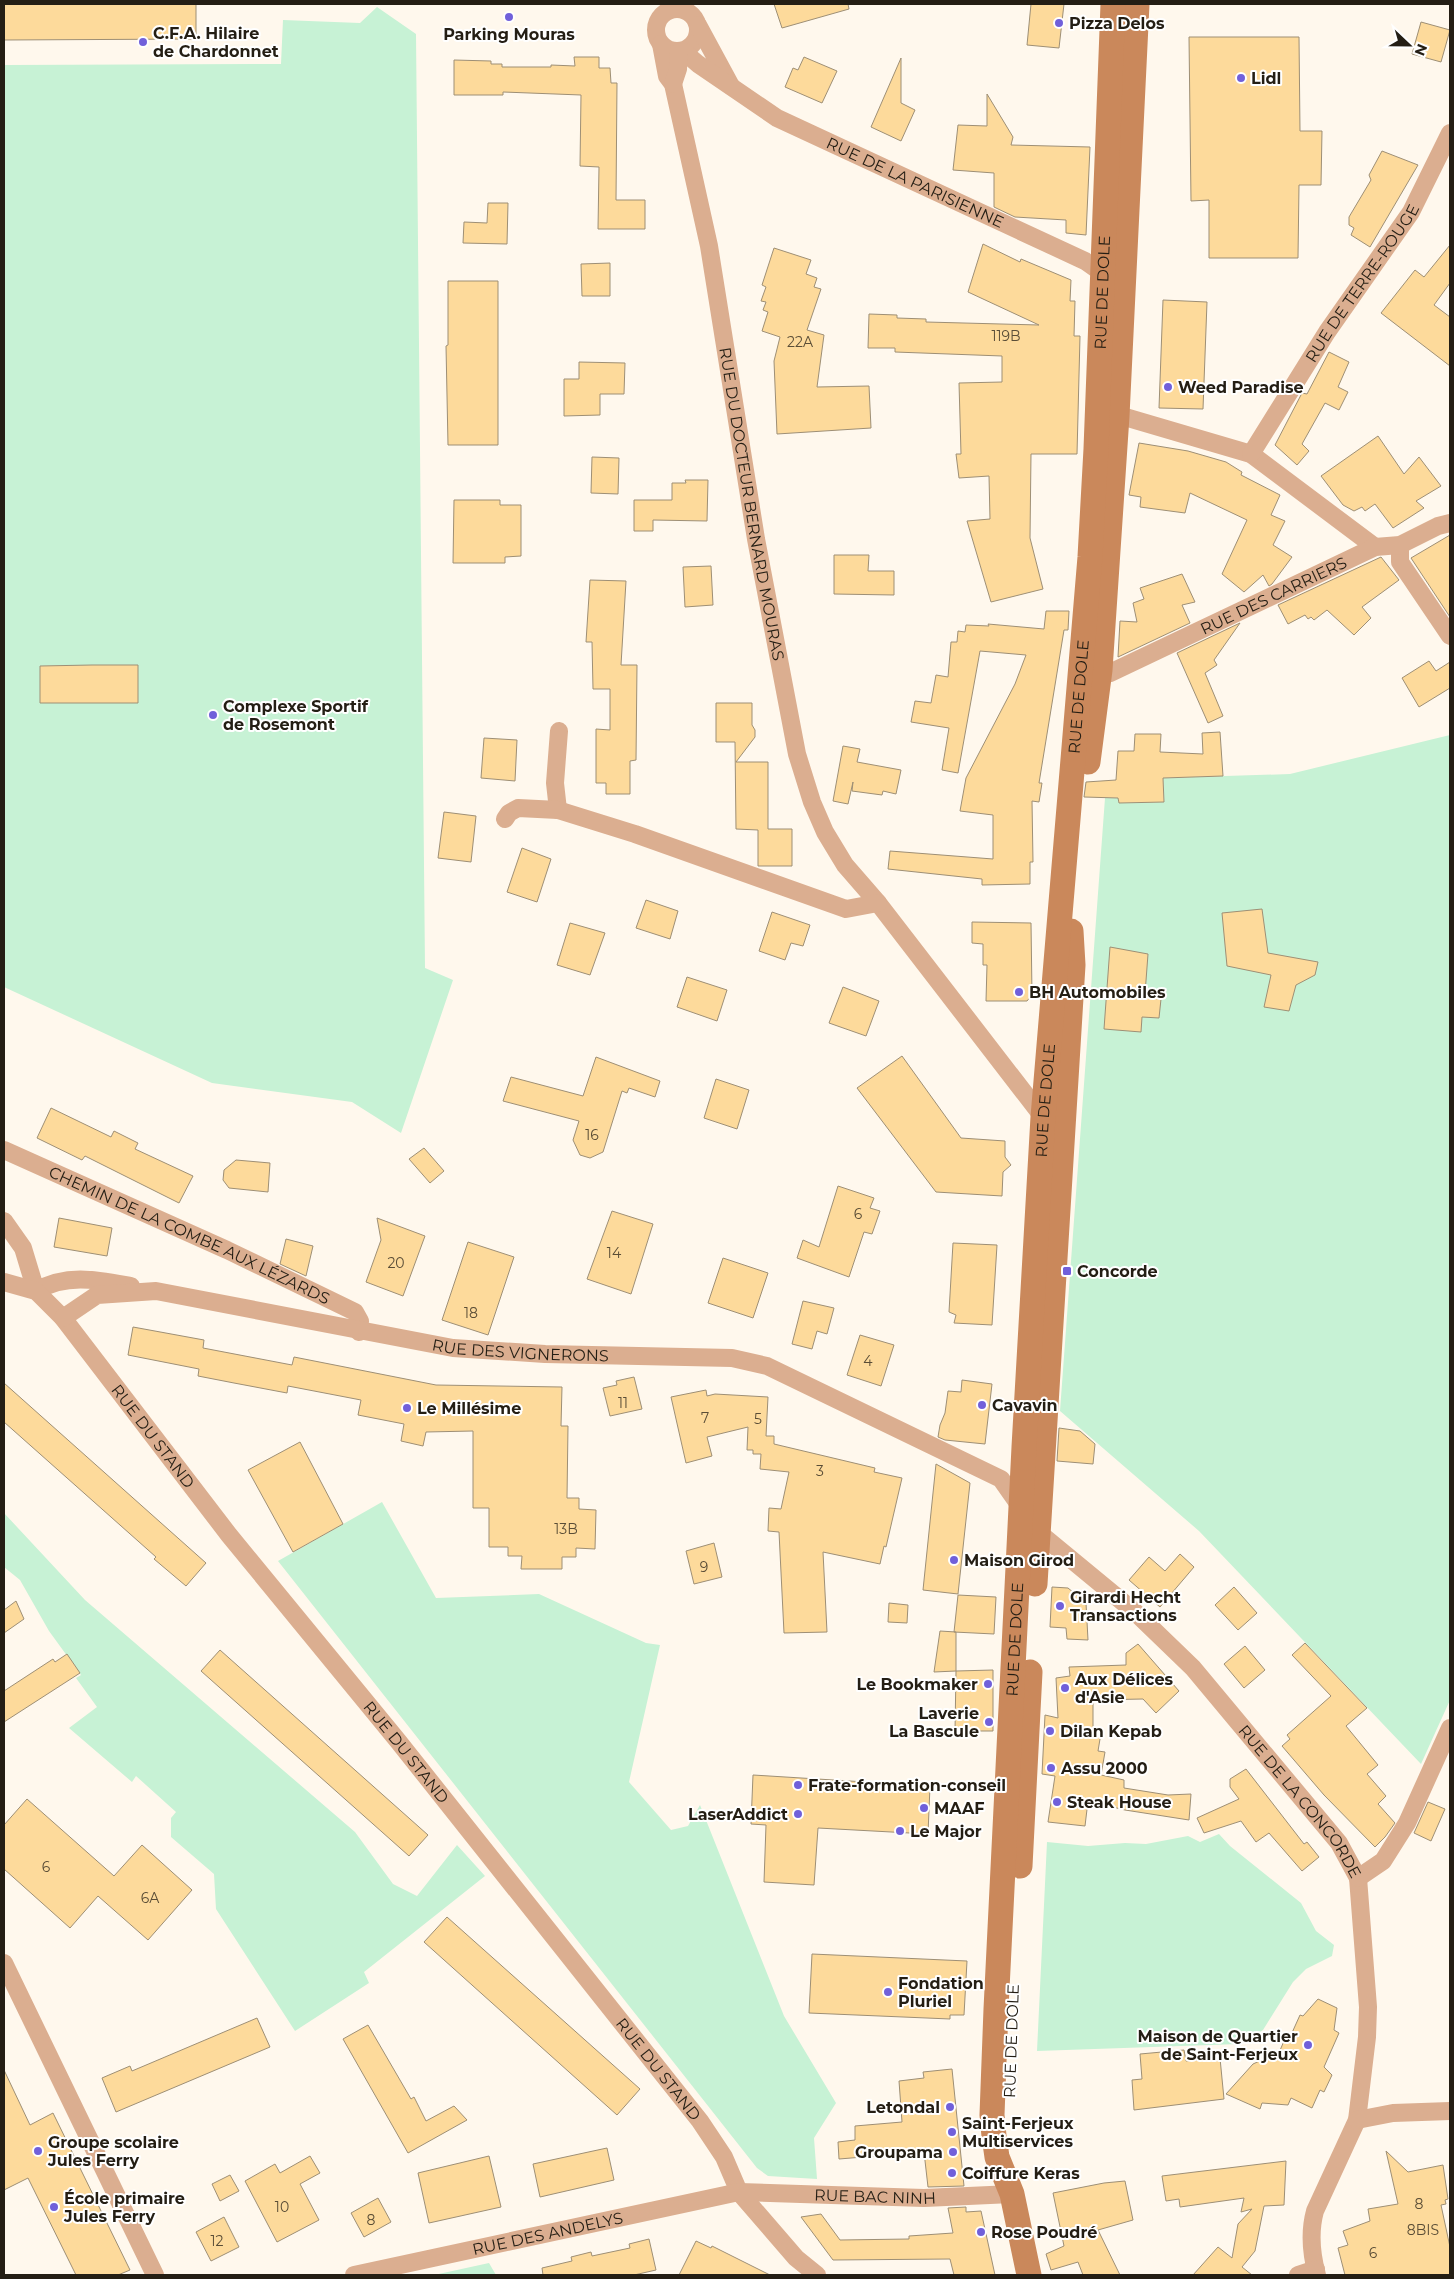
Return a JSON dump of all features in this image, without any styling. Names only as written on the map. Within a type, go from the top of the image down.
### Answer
[{"type":"main road","name":"RUE DE DOLE","points":[[1012,2194],[1009,2116],[1016,1927],[1058,1189],[1073,965],[1072,924],[1084,774],[1090,752],[1100,670],[1117,416],[1102,272],[1113,4]]},
{"type":"main road","name":"RUE DE DOLE","points":[[1029,2275],[1012,2194],[998,2157],[992,2115],[999,1926],[1043,1117],[1090,558],[1110,355],[1137,4]]},
{"type":"street","points":[[677,8],[691,14],[696,40],[681,51],[666,49],[661,44],[656,32],[659,10],[677,8]]},
{"type":"street","name":"RUE DE LA PARISIENNE","points":[[691,14],[732,86]]},
{"type":"street","name":"RUE DU DOCTEUR BERNARD MOURAS","points":[[661,44],[667,76],[673,84],[707,237],[756,539],[797,754],[812,802],[825,832],[845,865],[878,903],[1051,1127],[1055,1138],[1058,1189]]},
{"type":"street","name":"RUE DE LA PARISIENNE","points":[[681,51],[777,118],[1085,261],[1102,272]]},
{"type":"street","name":"RUE DU DOCTEUR BERNARD MOURAS","points":[[673,84],[681,51]]},
{"type":"street","name":"RUE DE TERRE-ROUGE","points":[[1251,454],[1322,340],[1411,212],[1450,133]]},
{"type":"street","points":[[1117,416],[1251,454],[1376,547]]},
{"type":"street","name":"RUE DES CARRIERS","points":[[1100,670],[1110,672],[1115,670],[1376,547],[1400,545],[1438,526],[1450,523]]},
{"type":"street","points":[[1400,545],[1400,562],[1450,636]]},
{"type":"street","points":[[1090,558],[1097,565],[1091,658],[1096,668],[1100,670]]},
{"type":"street","points":[[558,810],[555,783],[559,731]]},
{"type":"street","points":[[505,819],[509,813],[518,808],[558,810],[635,834],[846,909],[878,903]]},
{"type":"street","name":"CHEMIN DE LA COMBE AUX LÉZARDS","points":[[4,1150],[227,1250],[355,1312],[360,1321],[359,1332]]},
{"type":"street","points":[[4,1221],[23,1248],[36,1291],[63,1318]]},
{"type":"street","points":[[4,1282],[36,1291],[62,1280],[89,1278],[156,1291]]},
{"type":"street","name":"RUE DES VIGNERONS","points":[[63,1318],[97,1295],[156,1291],[359,1332],[475,1351],[732,1358],[767,1366],[1000,1479],[1038,1532]]},
{"type":"street","name":"RUE DU STAND","points":[[63,1318],[229,1535],[398,1741],[700,2121],[724,2157],[739,2192],[796,2258],[817,2275]]},
{"type":"street","name":"RUE DE LA CONCORDE","points":[[1038,1532],[1135,1612],[1194,1668],[1338,1843],[1358,1878],[1368,2007],[1367,2037],[1357,2120],[1313,2216],[1310,2238],[1317,2272]]},
{"type":"street","points":[[1358,1878],[1383,1861],[1407,1823],[1450,1728]]},
{"type":"street","points":[[4,1964],[156,2275]]},
{"type":"street","points":[[1357,2120],[1393,2113],[1450,2111]]},
{"type":"street","name":"RUE BAC NINH","points":[[739,2192],[924,2198],[1012,2194]]},
{"type":"street","name":"RUE DES ANDELYS","points":[[354,2275],[739,2192]]},
{"type":"street","points":[[1298,2275],[1317,2272]]},
{"type":"green space","name":"Complexe Sportif de Rosemont","points":[[377,7],[416,34],[425,968],[453,980],[401,1133],[352,1102],[212,1083],[4,987],[4,65],[281,64],[283,20],[360,23]]},
{"type":"green space","points":[[1450,735],[1450,1700],[1421,1764],[1199,1531],[1060,1411],[1105,798],[1118,798],[1119,803],[1164,802],[1163,778],[1290,774]]},
{"type":"green space","points":[[382,1502],[436,1598],[539,1594],[646,1643],[660,1645],[629,1782],[671,1830],[688,1826],[700,1805],[784,2016],[836,2103],[814,2138],[817,2179],[768,2176],[757,2168],[278,1561]]},
{"type":"green space","points":[[4,1513],[85,1600],[355,1832],[393,1884],[417,1896],[457,1845],[485,1876],[364,1972],[369,1983],[295,2031],[216,1909],[214,1874],[171,1837],[171,1818],[176,1812],[136,1776],[132,1782],[69,1728],[97,1707],[76,1678],[81,1675],[49,1631],[20,1580],[4,1567]]},
{"type":"green space","points":[[1219,1834],[1230,1846],[1301,1903],[1316,1931],[1334,1945],[1332,1956],[1306,1969],[1293,1982],[1263,2030],[1239,2044],[1037,2051],[1047,1842],[1088,1846],[1125,1843],[1146,1844],[1188,1836],[1200,1842]]},
{"type":"green space","points":[[489,2263],[496,2275],[434,2275]]},
{"type":"building","points":[[4,4],[196,4],[196,39],[4,40]]},
{"type":"building","points":[[774,4],[848,4],[849,9],[782,28]]},
{"type":"building","points":[[1031,4],[1064,4],[1059,48],[1027,45]]},
{"type":"building","points":[[1421,22],[1450,30],[1441,62],[1412,54]]},
{"type":"building","points":[[1189,37],[1299,37],[1300,131],[1322,131],[1321,185],[1299,185],[1298,258],[1209,258],[1209,200],[1191,201]]},
{"type":"building","points":[[574,57],[599,57],[599,68],[610,68],[611,83],[617,83],[616,200],[645,200],[645,229],[598,229],[599,167],[580,166],[581,95],[503,92],[503,95],[454,95],[454,60],[491,61],[491,64],[502,64],[502,67],[551,67],[551,65],[575,66]]},
{"type":"building","points":[[804,57],[837,71],[822,103],[785,87],[793,68],[798,70]]},
{"type":"building","points":[[901,58],[901,103],[915,110],[901,141],[871,127]]},
{"type":"building","points":[[987,94],[1013,137],[1011,145],[1090,147],[1086,235],[1066,233],[1066,220],[1015,217],[994,207],[994,173],[953,170],[958,125],[987,126]]},
{"type":"building","points":[[1382,151],[1418,165],[1370,247],[1351,235],[1354,228],[1349,225],[1349,217],[1371,180],[1369,175]]},
{"type":"building","points":[[488,203],[508,203],[507,244],[463,243],[464,222],[487,223]]},
{"type":"building","points":[[983,244],[1020,262],[1021,259],[1071,280],[1070,301],[1075,301],[1074,336],[1080,336],[1077,454],[1031,454],[1030,538],[1043,589],[991,602],[967,521],[990,519],[989,476],[959,478],[956,454],[961,454],[959,383],[1002,382],[1002,356],[895,352],[895,348],[868,348],[869,314],[897,315],[897,318],[926,319],[926,322],[1039,325],[968,292]]},
{"type":"building","points":[[1450,245],[1450,283],[1434,305],[1450,317],[1450,366],[1381,313],[1415,270],[1424,277]]},
{"type":"building","points":[[774,248],[811,260],[806,274],[817,278],[814,287],[821,289],[807,330],[824,335],[817,387],[869,386],[871,428],[777,434],[774,361],[780,337],[762,331],[768,312],[763,310],[766,302],[761,301],[766,287],[762,285]]},
{"type":"building","points":[[610,263],[610,296],[582,296],[581,264]]},
{"type":"building","points":[[448,281],[498,281],[498,445],[448,445],[446,346],[448,345]]},
{"type":"building","points":[[1163,300],[1207,302],[1203,409],[1159,408]]},
{"type":"building","points":[[1329,352],[1349,362],[1338,387],[1348,392],[1339,410],[1325,403],[1302,444],[1309,451],[1297,465],[1275,445],[1302,393],[1307,394]]},
{"type":"building","points":[[579,362],[625,363],[624,394],[600,394],[600,415],[564,416],[564,379],[579,379]]},
{"type":"building","points":[[1378,436],[1404,474],[1419,457],[1441,486],[1416,501],[1424,508],[1393,528],[1375,504],[1365,511],[1362,507],[1354,511],[1343,505],[1321,476]]},
{"type":"building","points":[[1139,443],[1188,451],[1226,462],[1242,472],[1241,475],[1280,495],[1271,515],[1285,521],[1273,545],[1292,557],[1272,584],[1269,586],[1263,575],[1244,592],[1222,574],[1247,520],[1190,493],[1185,513],[1140,507],[1141,497],[1129,495]]},
{"type":"building","points":[[592,457],[619,458],[618,494],[591,493]]},
{"type":"building","points":[[685,480],[708,480],[707,521],[653,520],[653,531],[634,531],[634,500],[672,500],[672,483],[686,483]]},
{"type":"building","points":[[454,500],[500,500],[500,505],[521,505],[521,556],[505,557],[505,563],[453,563]]},
{"type":"building","points":[[1450,535],[1450,617],[1411,558]]},
{"type":"building","points":[[834,555],[869,555],[868,571],[894,571],[894,595],[834,594]]},
{"type":"building","points":[[1381,557],[1399,580],[1362,607],[1371,618],[1354,635],[1327,610],[1314,620],[1311,617],[1308,619],[1305,615],[1288,624],[1278,605]]},
{"type":"building","points":[[711,566],[713,605],[685,607],[683,567]]},
{"type":"building","points":[[1182,574],[1195,602],[1182,605],[1190,623],[1118,657],[1120,621],[1137,622],[1133,603],[1144,599],[1140,588]]},
{"type":"building","points":[[590,580],[626,581],[621,665],[637,665],[636,760],[630,761],[630,794],[606,794],[606,783],[596,783],[596,729],[610,730],[610,689],[593,689],[592,642],[586,642]]},
{"type":"building","points":[[1046,611],[1069,611],[1068,630],[1064,630],[1039,783],[1042,783],[1039,802],[1032,801],[1033,862],[1030,862],[1030,884],[982,885],[982,879],[888,869],[890,851],[993,859],[993,815],[960,811],[966,778],[1015,684],[1026,655],[980,651],[958,773],[942,770],[949,728],[911,722],[915,701],[931,703],[936,675],[948,677],[951,642],[957,642],[958,631],[965,632],[966,625],[989,626],[988,624],[1044,629]]},
{"type":"building","points":[[1240,623],[1214,660],[1217,665],[1205,673],[1223,716],[1208,723],[1177,653]]},
{"type":"building","points":[[1429,661],[1436,671],[1450,662],[1450,688],[1419,707],[1402,678]]},
{"type":"building","points":[[138,665],[138,703],[40,703],[40,666]]},
{"type":"building","points":[[716,703],[752,703],[752,725],[755,730],[755,737],[736,762],[768,762],[768,829],[792,829],[792,866],[758,866],[758,830],[736,829],[735,742],[716,742]]},
{"type":"building","points":[[1220,732],[1223,776],[1163,778],[1164,802],[1119,803],[1118,798],[1084,797],[1086,782],[1116,780],[1118,751],[1134,751],[1135,734],[1161,734],[1160,752],[1203,754],[1202,733]]},
{"type":"building","points":[[484,738],[517,740],[515,781],[481,778]]},
{"type":"building","points":[[843,746],[860,749],[857,762],[901,770],[896,794],[883,791],[882,795],[852,791],[853,782],[848,804],[833,801]]},
{"type":"building","points":[[444,812],[476,816],[471,862],[438,858]]},
{"type":"building","points":[[522,848],[551,859],[537,902],[507,892]]},
{"type":"building","points":[[646,900],[678,911],[670,939],[636,928]]},
{"type":"building","points":[[1262,909],[1268,953],[1318,962],[1315,975],[1296,985],[1289,1011],[1264,1007],[1271,975],[1227,966],[1222,913]]},
{"type":"building","points":[[772,912],[810,925],[803,946],[791,943],[785,960],[759,951]]},
{"type":"building","points":[[972,922],[1031,923],[1032,995],[1027,1001],[986,1001],[987,965],[983,965],[983,944],[972,943]]},
{"type":"building","points":[[570,923],[605,933],[590,975],[557,965]]},
{"type":"building","points":[[1110,947],[1148,954],[1145,994],[1149,994],[1149,998],[1161,999],[1159,1018],[1142,1017],[1141,1032],[1104,1029]]},
{"type":"building","points":[[687,977],[727,990],[717,1021],[677,1007]]},
{"type":"building","points":[[843,987],[879,1001],[866,1036],[829,1023]]},
{"type":"building","points":[[902,1056],[961,1138],[1005,1141],[1005,1157],[1011,1165],[1003,1172],[1002,1196],[936,1192],[857,1088]]},
{"type":"building","points":[[596,1057],[660,1081],[655,1097],[629,1088],[627,1093],[622,1091],[603,1152],[590,1158],[580,1155],[573,1140],[579,1121],[503,1101],[511,1077],[583,1096]]},
{"type":"building","points":[[716,1079],[749,1090],[737,1129],[704,1118]]},
{"type":"building","points":[[51,1108],[111,1137],[114,1131],[138,1143],[135,1149],[193,1176],[179,1203],[85,1156],[82,1160],[37,1138]]},
{"type":"building","points":[[424,1148],[444,1171],[430,1183],[409,1159]]},
{"type":"building","points":[[236,1160],[270,1163],[268,1192],[229,1188],[223,1180],[224,1170]]},
{"type":"building","points":[[838,1186],[874,1198],[870,1208],[880,1211],[872,1234],[864,1232],[849,1277],[797,1258],[803,1240],[819,1247]]},
{"type":"building","points":[[612,1211],[653,1224],[631,1294],[587,1279]]},
{"type":"building","points":[[59,1218],[112,1228],[107,1256],[54,1247]]},
{"type":"building","points":[[377,1218],[425,1236],[403,1296],[366,1282],[381,1240]]},
{"type":"building","points":[[286,1239],[313,1246],[306,1276],[280,1264]]},
{"type":"building","points":[[468,1242],[514,1257],[488,1335],[442,1320]]},
{"type":"building","points":[[953,1243],[997,1245],[992,1325],[954,1323],[956,1315],[949,1312]]},
{"type":"building","points":[[723,1258],[768,1273],[753,1318],[708,1303]]},
{"type":"building","points":[[803,1301],[834,1308],[827,1334],[817,1331],[812,1349],[792,1344]]},
{"type":"building","points":[[133,1327],[204,1340],[203,1348],[292,1365],[294,1357],[436,1385],[562,1387],[561,1426],[568,1426],[567,1498],[579,1498],[579,1509],[596,1510],[595,1549],[576,1548],[576,1557],[562,1557],[562,1569],[521,1569],[522,1556],[508,1556],[508,1547],[489,1547],[489,1508],[473,1508],[473,1431],[426,1432],[423,1446],[401,1441],[404,1424],[358,1415],[361,1400],[288,1386],[287,1393],[234,1383],[198,1376],[199,1369],[128,1355]]},
{"type":"building","points":[[860,1335],[894,1345],[881,1386],[847,1375]]},
{"type":"building","points":[[634,1377],[642,1409],[610,1416],[603,1388],[617,1385],[616,1381]]},
{"type":"building","points":[[962,1380],[992,1384],[985,1444],[945,1440],[938,1437],[945,1413],[948,1391],[961,1392]]},
{"type":"building","points":[[4,1383],[206,1563],[186,1586],[4,1422]]},
{"type":"building","points":[[706,1390],[707,1396],[715,1394],[768,1397],[766,1436],[774,1436],[774,1444],[875,1468],[874,1472],[902,1478],[886,1547],[884,1546],[880,1564],[823,1552],[827,1632],[784,1633],[779,1532],[768,1531],[769,1508],[781,1509],[789,1472],[760,1469],[761,1454],[753,1454],[753,1450],[747,1450],[748,1427],[707,1437],[712,1456],[686,1463],[671,1397]]},
{"type":"building","points":[[1059,1428],[1080,1431],[1095,1444],[1093,1464],[1057,1461]]},
{"type":"building","points":[[300,1442],[343,1524],[293,1552],[248,1470]]},
{"type":"building","points":[[936,1464],[970,1483],[958,1594],[923,1590]]},
{"type":"building","points":[[714,1543],[722,1577],[694,1584],[686,1551]]},
{"type":"building","points":[[1180,1554],[1194,1567],[1160,1607],[1129,1580],[1149,1557],[1165,1571]]},
{"type":"building","points":[[1052,1587],[1068,1588],[1086,1603],[1088,1640],[1067,1639],[1066,1628],[1050,1627]]},
{"type":"building","points":[[1234,1587],[1257,1613],[1238,1630],[1215,1605]]},
{"type":"building","points":[[958,1595],[996,1597],[994,1634],[954,1632]]},
{"type":"building","points":[[16,1601],[24,1619],[4,1633],[4,1610]]},
{"type":"building","points":[[889,1603],[908,1605],[907,1623],[888,1622]]},
{"type":"building","points":[[940,1631],[956,1632],[956,1671],[934,1672]]},
{"type":"building","points":[[1305,1643],[1367,1708],[1346,1726],[1378,1765],[1367,1774],[1386,1796],[1378,1804],[1395,1823],[1375,1847],[1324,1795],[1282,1746],[1290,1739],[1287,1735],[1331,1696],[1292,1655]]},
{"type":"building","points":[[1138,1644],[1179,1691],[1156,1713],[1143,1699],[1093,1700],[1093,1731],[1101,1733],[1098,1751],[1105,1752],[1101,1775],[1124,1780],[1124,1788],[1168,1795],[1191,1794],[1189,1820],[1125,1810],[1088,1801],[1085,1826],[1048,1822],[1055,1776],[1042,1774],[1045,1715],[1058,1718],[1056,1678],[1070,1676],[1069,1667],[1126,1665],[1126,1653]]},
{"type":"building","points":[[1245,1646],[1265,1670],[1244,1688],[1224,1664]]},
{"type":"building","points":[[220,1650],[428,1835],[409,1856],[201,1671]]},
{"type":"building","points":[[67,1654],[80,1673],[4,1722],[4,1691],[53,1659],[55,1662]]},
{"type":"building","points":[[993,1670],[993,1731],[955,1731],[956,1671]]},
{"type":"building","points":[[1246,1769],[1304,1844],[1307,1842],[1319,1857],[1302,1871],[1269,1833],[1256,1842],[1241,1821],[1204,1833],[1197,1818],[1239,1799],[1230,1787],[1230,1779]]},
{"type":"building","name":"Le Major","points":[[753,1775],[930,1786],[928,1834],[818,1828],[814,1885],[764,1882],[766,1825],[751,1824]]},
{"type":"building","points":[[27,1799],[114,1876],[142,1845],[192,1890],[148,1940],[98,1896],[70,1928],[4,1869],[4,1825]]},
{"type":"building","points":[[1428,1802],[1445,1809],[1431,1841],[1414,1833]]},
{"type":"building","points":[[447,1917],[640,2089],[617,2115],[424,1942]]},
{"type":"building","name":"Fondation Pluriel","points":[[812,1954],[967,1961],[964,2015],[950,2015],[950,2019],[809,2013]]},
{"type":"building","name":"Maison de Quartier de Saint-Ferjeux","points":[[1318,1999],[1337,2008],[1334,2030],[1339,2033],[1324,2067],[1332,2075],[1324,2092],[1320,2090],[1312,2108],[1291,2098],[1288,2105],[1262,2103],[1260,2109],[1226,2094],[1253,2064],[1264,2059],[1267,2051],[1278,2055],[1287,2034],[1291,2035],[1300,2015],[1303,2016]]},
{"type":"building","points":[[257,2018],[270,2047],[116,2112],[102,2078],[130,2066],[132,2071]]},
{"type":"building","points":[[368,2025],[411,2099],[414,2097],[426,2121],[454,2106],[467,2120],[408,2153],[343,2039]]},
{"type":"building","points":[[1184,2050],[1186,2061],[1220,2058],[1224,2099],[1134,2110],[1132,2080],[1142,2079],[1140,2054]]},
{"type":"building","points":[[952,2069],[964,2186],[928,2187],[924,2152],[839,2159],[838,2142],[855,2140],[855,2126],[902,2122],[899,2081],[924,2078],[923,2072]]},
{"type":"building","points":[[4,2070],[30,2125],[53,2113],[130,2270],[118,2275],[76,2275],[28,2178],[4,2190]]},
{"type":"building","points":[[607,2148],[614,2180],[540,2197],[533,2164]]},
{"type":"building","points":[[1386,2151],[1408,2172],[1443,2165],[1448,2199],[1445,2200],[1446,2204],[1441,2205],[1450,2247],[1450,2275],[1345,2275],[1338,2248],[1348,2245],[1343,2231],[1370,2221],[1368,2209],[1398,2204]]},
{"type":"building","points":[[310,2156],[320,2173],[300,2184],[319,2220],[277,2242],[245,2181],[275,2164],[280,2173]]},
{"type":"building","points":[[489,2156],[501,2207],[429,2223],[418,2173]]},
{"type":"building","points":[[1286,2161],[1284,2205],[1264,2206],[1255,2251],[1242,2267],[1252,2275],[1193,2275],[1218,2247],[1232,2258],[1238,2224],[1252,2209],[1241,2212],[1244,2198],[1180,2207],[1179,2199],[1166,2201],[1162,2176]]},
{"type":"building","points":[[230,2175],[239,2191],[220,2201],[212,2184]]},
{"type":"building","points":[[1125,2181],[1133,2220],[1098,2230],[1120,2275],[1083,2275],[1078,2262],[1051,2270],[1046,2254],[1064,2246],[1053,2193]]},
{"type":"building","points":[[378,2198],[391,2222],[364,2237],[351,2213]]},
{"type":"building","points":[[966,2207],[966,2212],[981,2211],[995,2275],[954,2275],[950,2259],[833,2260],[801,2217],[821,2214],[840,2240],[909,2239],[909,2236],[953,2233],[948,2208]]},
{"type":"building","points":[[224,2217],[239,2247],[211,2261],[196,2232]]},
{"type":"building","points":[[649,2239],[656,2270],[634,2275],[543,2275],[542,2268],[572,2261],[571,2257],[591,2252],[592,2256],[630,2248],[629,2244]]},
{"type":"building","points":[[696,2241],[711,2248],[712,2246],[770,2275],[679,2275]]},
{"type":"place","name":"Parking Mouras","points":[[509,17]]},
{"type":"place","name":"Pizza Delos","points":[[1059,23]]},
{"type":"place","name":"C.F.A. Hilaire de Chardonnet","points":[[143,42]]},
{"type":"place","name":"Lidl","points":[[1241,78]]},
{"type":"place","name":"Weed Paradise","points":[[1168,387]]},
{"type":"place","name":"Complexe Sportif de Rosemont","points":[[213,715]]},
{"type":"place","name":"BH Automobiles","points":[[1019,992]]},
{"type":"place","name":"Concorde","points":[[1067,1271]]},
{"type":"place","name":"Cavavin","points":[[982,1405]]},
{"type":"place","name":"Le Millésime","points":[[407,1408]]},
{"type":"place","name":"Maison Girod","points":[[954,1560]]},
{"type":"place","name":"Girardi Hecht Transactions","points":[[1060,1606]]},
{"type":"place","name":"Le Bookmaker","points":[[988,1684]]},
{"type":"place","name":"Aux Délices d'Asie","points":[[1065,1688]]},
{"type":"place","name":"Laverie La Bascule","points":[[989,1722]]},
{"type":"place","name":"Dilan Kepab","points":[[1050,1731]]},
{"type":"place","name":"Assu 2000","points":[[1051,1768]]},
{"type":"place","name":"Frate-formation-conseil","points":[[798,1785]]},
{"type":"place","name":"Steak House","points":[[1057,1802]]},
{"type":"place","name":"MAAF","points":[[924,1808]]},
{"type":"place","name":"LaserAddict","points":[[798,1814]]},
{"type":"place","name":"Le Major","points":[[900,1831]]},
{"type":"place","name":"Fondation Pluriel","points":[[888,1992]]},
{"type":"place","name":"Maison de Quartier de Saint-Ferjeux","points":[[1308,2045]]},
{"type":"place","name":"Letondal","points":[[950,2107]]},
{"type":"place","name":"Saint-Ferjeux Multiservices","points":[[952,2132]]},
{"type":"place","name":"Groupe scolaire Jules Ferry","points":[[38,2151]]},
{"type":"place","name":"Groupama","points":[[953,2152]]},
{"type":"place","name":"Coiffure Keras","points":[[952,2173]]},
{"type":"place","name":"École primaire Jules Ferry","points":[[54,2207]]},
{"type":"place","name":"Rose Poudré","points":[[981,2232]]}]
